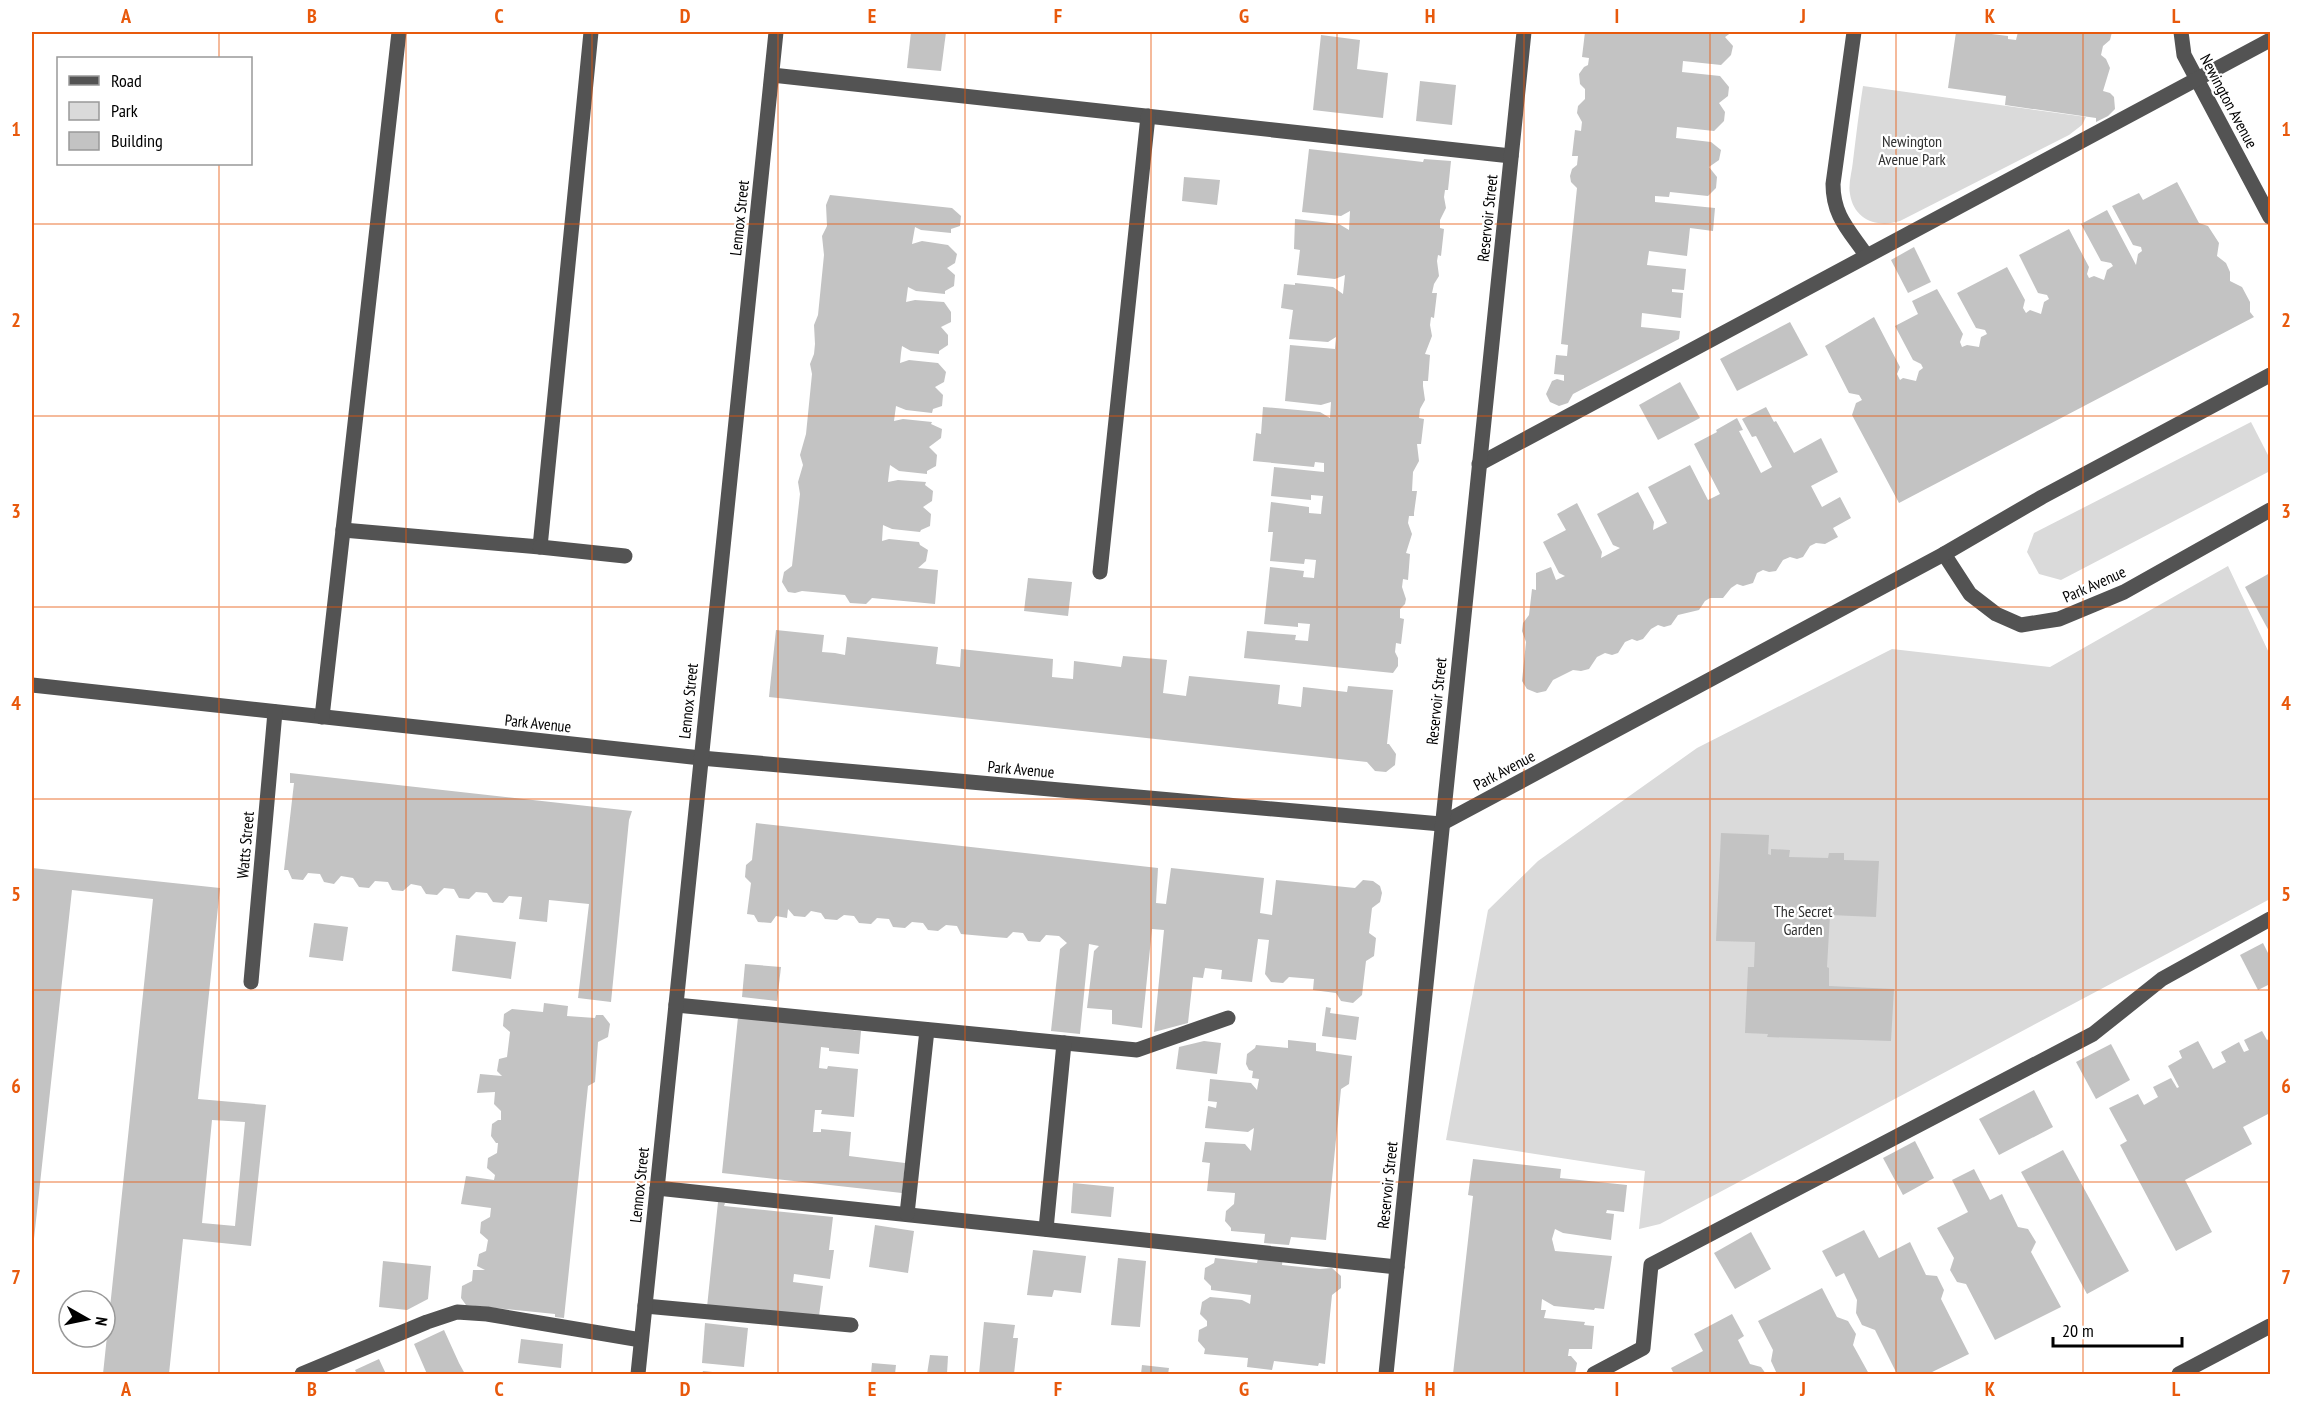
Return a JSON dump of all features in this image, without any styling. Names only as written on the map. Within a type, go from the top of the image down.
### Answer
[{"type":"street","points":[[322,717],[399,32]]},
{"type":"street","points":[[540,547],[591,32]]},
{"type":"street","name":"Lennox Street","points":[[638,1374],[776,32]]},
{"type":"street","name":"Reservoir Street","points":[[1386,1374],[1524,32]]},
{"type":"street","points":[[1854,32],[1833,184],[1833,200],[1837,214],[1866,255]]},
{"type":"street","name":"Newington Avenue","points":[[2181,32],[2184,55],[2195,79],[2271,217]]},
{"type":"street","points":[[1479,464],[2271,40]]},
{"type":"street","points":[[772,75],[1511,156]]},
{"type":"street","points":[[1100,572],[1148,116]]},
{"type":"street","name":"Park Avenue","points":[[32,685],[701,758],[1441,824],[1944,554],[2053,492],[2271,375]]},
{"type":"street","name":"Park Avenue","points":[[1944,554],[1970,594],[1996,615],[2021,625],[2059,619],[2124,592],[2271,510]]},
{"type":"street","points":[[343,530],[625,556]]},
{"type":"street","name":"Watts Street","points":[[251,982],[275,712]]},
{"type":"street","points":[[1594,1374],[1643,1348],[1651,1265],[2093,1034],[2162,979],[2271,919]]},
{"type":"street","points":[[676,1005],[1137,1050],[1228,1018]]},
{"type":"street","points":[[908,1214],[927,1030]]},
{"type":"street","points":[[1046,1229],[1064,1043]]},
{"type":"street","points":[[657,1188],[1397,1267]]},
{"type":"street","points":[[645,1306],[851,1325]]},
{"type":"street","points":[[302,1374],[427,1322],[457,1312],[487,1314],[641,1340]]},
{"type":"street","points":[[2179,1374],[2271,1326]]},
{"type":"green space","name":"Newington Avenue Park","points":[[1863,86],[2086,117],[2082,125],[2069,135],[1900,221],[1875,222],[1868,220],[1856,210],[1852,203],[1850,190]]},
{"type":"green space","points":[[2251,422],[2270,459],[2270,471],[2061,580],[2039,574],[2027,552],[2034,533]]},
{"type":"green space","name":"The Secret Garden","points":[[2228,566],[2270,655],[2270,899],[1660,1224],[1639,1229],[1645,1171],[1446,1140],[1488,910],[1538,861],[1697,748],[1892,649],[2050,667]]},
{"type":"building","points":[[911,32],[946,32],[941,71],[907,68]]},
{"type":"building","points":[[1585,32],[1732,32],[1725,37],[1733,46],[1731,55],[1721,65],[1683,61],[1682,72],[1720,76],[1729,87],[1728,96],[1719,103],[1725,112],[1724,121],[1714,131],[1677,127],[1676,138],[1711,142],[1721,150],[1719,160],[1709,167],[1717,177],[1716,188],[1708,196],[1670,192],[1669,197],[1655,196],[1655,202],[1715,208],[1713,231],[1690,228],[1687,256],[1649,251],[1647,265],[1686,269],[1684,290],[1672,289],[1672,292],[1683,293],[1681,318],[1642,313],[1641,327],[1680,331],[1679,339],[1573,394],[1568,403],[1559,406],[1550,402],[1546,394],[1552,381],[1557,379],[1564,381],[1564,375],[1554,374],[1556,355],[1567,356],[1568,345],[1561,344],[1577,188],[1571,182],[1570,176],[1572,169],[1577,165],[1578,156],[1572,156],[1575,130],[1581,131],[1582,122],[1577,113],[1578,106],[1585,99],[1585,89],[1580,84],[1579,74],[1588,65],[1589,58],[1582,57]]},
{"type":"building","points":[[1956,32],[2008,36],[2008,39],[2016,40],[2018,32],[2112,32],[2110,40],[2103,46],[2101,55],[2106,59],[2110,68],[2103,91],[2114,97],[2115,109],[2108,116],[2096,122],[2096,118],[2005,105],[2006,96],[1948,88]]},
{"type":"building","points":[[1321,35],[1360,40],[1357,69],[1388,73],[1383,118],[1313,110]]},
{"type":"building","points":[[1420,81],[1456,85],[1452,125],[1416,121]]},
{"type":"building","points":[[1309,149],[1423,162],[1424,159],[1451,161],[1448,190],[1445,190],[1444,197],[1446,208],[1440,220],[1440,228],[1444,229],[1441,256],[1438,255],[1437,261],[1439,276],[1432,293],[1437,293],[1434,318],[1431,317],[1430,325],[1432,336],[1425,354],[1430,355],[1428,381],[1423,381],[1425,400],[1420,409],[1419,418],[1424,419],[1421,444],[1417,444],[1419,461],[1413,472],[1412,491],[1417,491],[1414,516],[1409,516],[1408,523],[1412,534],[1406,553],[1410,554],[1408,580],[1403,579],[1402,587],[1406,599],[1400,609],[1400,618],[1404,619],[1401,644],[1396,643],[1398,666],[1393,673],[1244,658],[1247,631],[1296,635],[1295,640],[1308,641],[1310,624],[1298,623],[1298,627],[1264,624],[1270,567],[1304,571],[1303,577],[1314,578],[1316,560],[1305,559],[1304,564],[1270,561],[1273,532],[1268,532],[1271,502],[1309,507],[1309,513],[1321,514],[1323,496],[1311,495],[1311,500],[1271,496],[1274,467],[1324,472],[1324,463],[1315,462],[1314,467],[1253,461],[1256,433],[1261,434],[1263,407],[1320,412],[1330,418],[1331,402],[1321,405],[1285,401],[1290,345],[1335,349],[1336,337],[1328,342],[1289,339],[1293,310],[1281,308],[1284,284],[1333,287],[1343,294],[1345,275],[1335,279],[1297,275],[1300,250],[1294,249],[1295,219],[1339,224],[1349,230],[1350,211],[1341,216],[1302,212]]},
{"type":"building","points":[[1184,177],[1220,180],[1217,205],[1182,201]]},
{"type":"building","points":[[2177,182],[2199,223],[2208,226],[2219,243],[2217,256],[2226,263],[2230,272],[2230,281],[2242,287],[2250,302],[2250,312],[2254,317],[1899,503],[1852,415],[1856,403],[1862,400],[1859,395],[1849,393],[1825,346],[1874,317],[1900,367],[1897,374],[1900,380],[1903,378],[1916,381],[1919,371],[1923,368],[1921,364],[1913,360],[1895,326],[1918,314],[1912,301],[1937,289],[1963,334],[1960,342],[1962,347],[1967,345],[1979,347],[1981,337],[1987,334],[1985,330],[1976,328],[1957,293],[2007,267],[2025,300],[2023,308],[2026,313],[2030,310],[2041,314],[2044,302],[2049,299],[2047,295],[2038,293],[2019,255],[2069,229],[2089,267],[2087,274],[2089,278],[2094,276],[2104,280],[2107,270],[2113,266],[2111,263],[2101,261],[2081,224],[2107,210],[2136,265],[2138,254],[2142,251],[2141,247],[2133,245],[2112,206],[2139,193],[2143,200]]},
{"type":"building","points":[[830,195],[952,208],[961,216],[960,226],[951,229],[951,233],[921,230],[915,227],[912,244],[922,241],[948,245],[957,254],[955,263],[947,268],[955,275],[954,286],[945,291],[945,294],[916,291],[908,287],[906,302],[915,300],[944,302],[951,312],[951,322],[941,327],[948,335],[948,345],[939,351],[939,354],[911,351],[902,346],[900,363],[909,360],[938,363],[946,372],[944,382],[935,387],[943,395],[942,406],[933,409],[932,413],[906,410],[896,406],[894,421],[903,419],[932,422],[931,424],[942,429],[941,438],[929,447],[937,455],[936,466],[927,471],[927,474],[899,471],[890,465],[889,473],[888,482],[898,480],[926,482],[925,485],[933,491],[932,501],[923,507],[931,514],[930,526],[920,532],[892,529],[883,525],[882,541],[889,539],[919,542],[928,550],[926,561],[918,568],[938,570],[935,604],[872,598],[866,604],[850,603],[845,595],[788,592],[782,582],[784,572],[792,566],[800,494],[798,482],[803,465],[800,455],[806,434],[812,374],[810,364],[814,354],[814,325],[818,315],[824,255],[822,236],[827,226],[826,205]]},
{"type":"building","points":[[1914,247],[1931,282],[1908,293],[1891,260]]},
{"type":"building","points":[[1790,322],[1808,355],[1737,391],[1720,359]]},
{"type":"building","points":[[1680,382],[1700,418],[1658,440],[1639,405]]},
{"type":"building","points":[[1766,407],[1794,453],[1821,438],[1838,472],[1811,486],[1822,507],[1840,497],[1851,518],[1833,528],[1838,537],[1825,544],[1816,543],[1810,546],[1803,557],[1797,559],[1790,557],[1783,560],[1776,571],[1763,570],[1757,573],[1753,583],[1743,586],[1737,584],[1723,598],[1710,598],[1699,610],[1678,615],[1671,625],[1664,627],[1658,625],[1651,629],[1643,639],[1637,641],[1632,639],[1625,642],[1618,653],[1612,655],[1605,653],[1597,657],[1589,669],[1573,670],[1553,680],[1546,691],[1537,693],[1527,689],[1522,681],[1526,642],[1522,631],[1523,623],[1529,615],[1532,589],[1536,590],[1536,573],[1551,567],[1556,580],[1565,576],[1559,573],[1543,542],[1566,530],[1557,514],[1577,503],[1602,552],[1601,558],[1620,548],[1613,545],[1597,514],[1638,492],[1654,522],[1653,530],[1667,523],[1648,487],[1690,465],[1708,500],[1720,494],[1694,444],[1737,418],[1743,430],[1739,431],[1761,473],[1772,467],[1756,436],[1752,437],[1742,419]]},
{"type":"building","points":[[2270,573],[2270,633],[2245,587]]},
{"type":"building","points":[[1028,578],[1072,582],[1068,616],[1024,611]]},
{"type":"building","points":[[776,630],[824,635],[822,652],[845,655],[847,637],[938,647],[936,664],[960,667],[961,649],[1053,659],[1052,677],[1073,679],[1074,661],[1121,667],[1123,656],[1167,660],[1163,693],[1186,696],[1189,676],[1280,685],[1278,704],[1301,707],[1303,687],[1347,692],[1348,686],[1393,690],[1387,744],[1396,754],[1395,765],[1386,772],[1375,771],[1367,762],[769,697]]},
{"type":"building","points":[[290,773],[632,811],[629,820],[611,1002],[578,998],[589,904],[549,900],[547,922],[519,919],[522,897],[509,896],[503,903],[493,902],[487,893],[476,892],[469,899],[459,898],[454,889],[444,888],[437,895],[426,894],[421,886],[411,884],[403,891],[392,890],[388,882],[375,881],[369,888],[359,887],[353,878],[341,876],[334,884],[324,882],[320,874],[308,873],[303,880],[292,879],[288,870],[284,870],[294,783],[290,783]]},
{"type":"building","points":[[756,823],[1158,868],[1156,903],[1166,904],[1171,868],[1264,878],[1260,913],[1272,915],[1276,880],[1355,888],[1363,880],[1373,881],[1380,886],[1382,893],[1380,902],[1372,908],[1369,933],[1376,938],[1374,956],[1366,961],[1362,995],[1353,1003],[1341,1001],[1336,993],[1313,990],[1314,979],[1289,977],[1283,983],[1271,982],[1265,974],[1269,940],[1258,939],[1252,982],[1221,979],[1222,970],[1205,968],[1203,978],[1193,977],[1188,1023],[1154,1032],[1164,930],[1152,929],[1142,1028],[1112,1024],[1112,1010],[1087,1008],[1094,951],[1099,946],[1089,944],[1080,1034],[1051,1031],[1060,949],[1067,943],[1059,936],[1046,935],[1040,942],[1028,941],[1023,933],[1013,932],[1007,938],[961,934],[957,926],[946,925],[938,931],[928,930],[923,923],[912,922],[905,928],[893,927],[889,919],[877,918],[871,924],[859,923],[854,916],[844,915],[837,920],[825,919],[821,913],[811,911],[805,917],[794,916],[788,909],[787,918],[776,916],[771,923],[758,922],[754,915],[747,914],[751,883],[745,877],[746,865],[752,860]]},
{"type":"building","points":[[1721,833],[1769,835],[1768,854],[1771,855],[1771,849],[1790,850],[1789,857],[1828,858],[1829,853],[1844,853],[1844,860],[1879,861],[1876,917],[1830,915],[1827,967],[1829,968],[1829,986],[1894,989],[1891,1041],[1767,1037],[1768,1034],[1745,1033],[1748,967],[1754,967],[1755,942],[1716,941]]},
{"type":"building","points":[[32,868],[220,888],[198,1099],[266,1105],[251,1246],[183,1239],[169,1374],[103,1374],[106,1349],[117,1349],[117,1289],[112,1289],[153,899],[72,890],[32,1257]],"holes":[[[212,1120],[245,1122],[235,1226],[202,1223]]]},
{"type":"building","points":[[314,923],[348,927],[343,961],[309,957]]},
{"type":"building","points":[[456,935],[516,942],[511,979],[452,971]]},
{"type":"building","points":[[2263,943],[2270,957],[2270,984],[2258,990],[2240,955]]},
{"type":"building","points":[[745,964],[781,967],[777,1001],[742,997]]},
{"type":"building","points":[[544,1003],[568,1006],[567,1016],[595,1018],[596,1015],[603,1015],[610,1024],[608,1037],[598,1042],[595,1082],[588,1086],[564,1318],[555,1317],[555,1314],[466,1305],[461,1298],[462,1286],[472,1281],[473,1270],[485,1270],[477,1266],[479,1254],[486,1251],[488,1240],[480,1233],[481,1222],[490,1217],[491,1208],[461,1204],[466,1176],[494,1180],[495,1175],[487,1168],[488,1158],[497,1153],[498,1143],[491,1136],[492,1124],[501,1120],[501,1111],[494,1104],[495,1092],[477,1093],[480,1074],[502,1076],[497,1071],[499,1059],[507,1057],[510,1032],[503,1026],[504,1014],[512,1009],[543,1012]]},
{"type":"building","points":[[1326,1007],[1331,1008],[1330,1013],[1359,1017],[1356,1040],[1322,1036]]},
{"type":"building","points":[[738,1017],[861,1031],[859,1054],[829,1051],[829,1048],[821,1047],[819,1068],[827,1069],[828,1066],[858,1069],[854,1117],[821,1114],[822,1110],[815,1110],[813,1132],[821,1132],[821,1129],[851,1132],[849,1156],[905,1163],[902,1193],[722,1173]]},
{"type":"building","points":[[2262,1031],[2267,1040],[2270,1038],[2270,1113],[2243,1127],[2252,1144],[2185,1180],[2212,1232],[2176,1251],[2120,1145],[2127,1141],[2109,1108],[2138,1094],[2144,1105],[2158,1097],[2153,1087],[2171,1078],[2177,1088],[2179,1087],[2168,1066],[2182,1058],[2179,1051],[2198,1041],[2213,1069],[2226,1062],[2221,1052],[2239,1042],[2244,1052],[2249,1050],[2244,1040]]},
{"type":"building","points":[[1288,1040],[1316,1043],[1316,1051],[1352,1056],[1349,1084],[1341,1089],[1326,1240],[1291,1237],[1289,1245],[1264,1243],[1265,1234],[1231,1231],[1225,1221],[1226,1211],[1234,1204],[1235,1193],[1207,1191],[1210,1163],[1202,1162],[1205,1142],[1245,1144],[1251,1151],[1254,1128],[1248,1132],[1205,1128],[1208,1106],[1216,1108],[1217,1102],[1208,1101],[1210,1079],[1251,1083],[1257,1090],[1259,1079],[1252,1078],[1253,1071],[1249,1070],[1246,1064],[1247,1054],[1256,1045],[1288,1048]]},
{"type":"building","points":[[1204,1041],[1221,1043],[1217,1074],[1176,1069],[1179,1047]]},
{"type":"building","points":[[2111,1044],[2130,1080],[2096,1099],[2076,1062]]},
{"type":"building","points":[[2034,1090],[2053,1127],[1999,1155],[1979,1119]]},
{"type":"building","points":[[1915,1141],[1934,1178],[1903,1195],[1883,1158]]},
{"type":"building","points":[[2063,1150],[2129,1271],[2087,1294],[2021,1172]]},
{"type":"building","points":[[1473,1159],[1561,1169],[1560,1178],[1627,1185],[1624,1212],[1607,1210],[1606,1213],[1614,1214],[1611,1240],[1563,1233],[1555,1229],[1552,1239],[1555,1251],[1612,1256],[1604,1309],[1554,1306],[1542,1299],[1541,1310],[1546,1310],[1544,1318],[1585,1322],[1584,1325],[1594,1326],[1592,1349],[1569,1349],[1568,1356],[1571,1356],[1577,1363],[1575,1374],[1453,1374],[1473,1196],[1468,1195]]},
{"type":"building","points":[[1974,1169],[1990,1200],[2002,1194],[2018,1227],[2028,1229],[2036,1242],[2031,1252],[2061,1307],[1995,1340],[1966,1284],[1957,1282],[1950,1270],[1954,1258],[1937,1228],[1968,1212],[1952,1180]]},
{"type":"building","points":[[1073,1183],[1114,1187],[1111,1217],[1071,1213]]},
{"type":"building","points":[[718,1202],[725,1203],[724,1206],[833,1217],[829,1250],[834,1250],[830,1279],[794,1274],[793,1282],[823,1286],[819,1316],[707,1307]]},
{"type":"building","points":[[875,1225],[914,1231],[908,1273],[869,1267]]},
{"type":"building","points":[[1864,1230],[1879,1258],[1910,1242],[1926,1275],[1937,1276],[1944,1290],[1941,1299],[1969,1354],[1928,1374],[1897,1374],[1875,1330],[1862,1325],[1856,1313],[1857,1300],[1844,1273],[1836,1277],[1822,1251]]},
{"type":"building","points":[[1751,1232],[1771,1269],[1735,1289],[1714,1253]]},
{"type":"building","points":[[1033,1250],[1086,1256],[1081,1293],[1054,1290],[1052,1297],[1027,1295]]},
{"type":"building","points":[[1259,1254],[1283,1256],[1282,1265],[1332,1268],[1341,1276],[1341,1288],[1332,1295],[1325,1364],[1319,1363],[1318,1366],[1274,1361],[1272,1370],[1247,1367],[1248,1358],[1204,1354],[1205,1349],[1198,1341],[1199,1330],[1207,1326],[1207,1321],[1200,1314],[1202,1302],[1210,1297],[1242,1300],[1250,1304],[1251,1295],[1211,1290],[1211,1286],[1204,1279],[1205,1268],[1214,1263],[1215,1258],[1257,1263]]},
{"type":"building","points":[[1118,1258],[1146,1261],[1140,1327],[1111,1325]]},
{"type":"building","points":[[383,1261],[431,1266],[428,1299],[407,1310],[379,1307]]},
{"type":"building","points":[[1822,1288],[1837,1317],[1848,1321],[1856,1334],[1853,1345],[1869,1374],[1777,1374],[1771,1361],[1773,1350],[1758,1321]]},
{"type":"building","points":[[1732,1314],[1744,1336],[1738,1340],[1750,1364],[1761,1367],[1766,1374],[1674,1374],[1671,1368],[1703,1351],[1694,1334]]},
{"type":"building","points":[[984,1322],[1015,1325],[1013,1338],[1018,1338],[1014,1374],[979,1374]]},
{"type":"building","points":[[705,1323],[748,1328],[744,1367],[702,1363]]},
{"type":"building","points":[[444,1330],[465,1374],[427,1374],[414,1344]]},
{"type":"building","points":[[521,1339],[563,1344],[561,1368],[518,1363]]},
{"type":"building","points":[[930,1355],[948,1356],[947,1374],[927,1374]]},
{"type":"building","points":[[379,1359],[386,1374],[357,1374],[355,1370]]},
{"type":"building","points":[[872,1363],[896,1365],[895,1374],[871,1374]]},
{"type":"building","points":[[1142,1365],[1169,1368],[1168,1374],[1141,1374]]},
{"type":"building","points":[[703,1371],[722,1373],[722,1374],[702,1374]]}]
